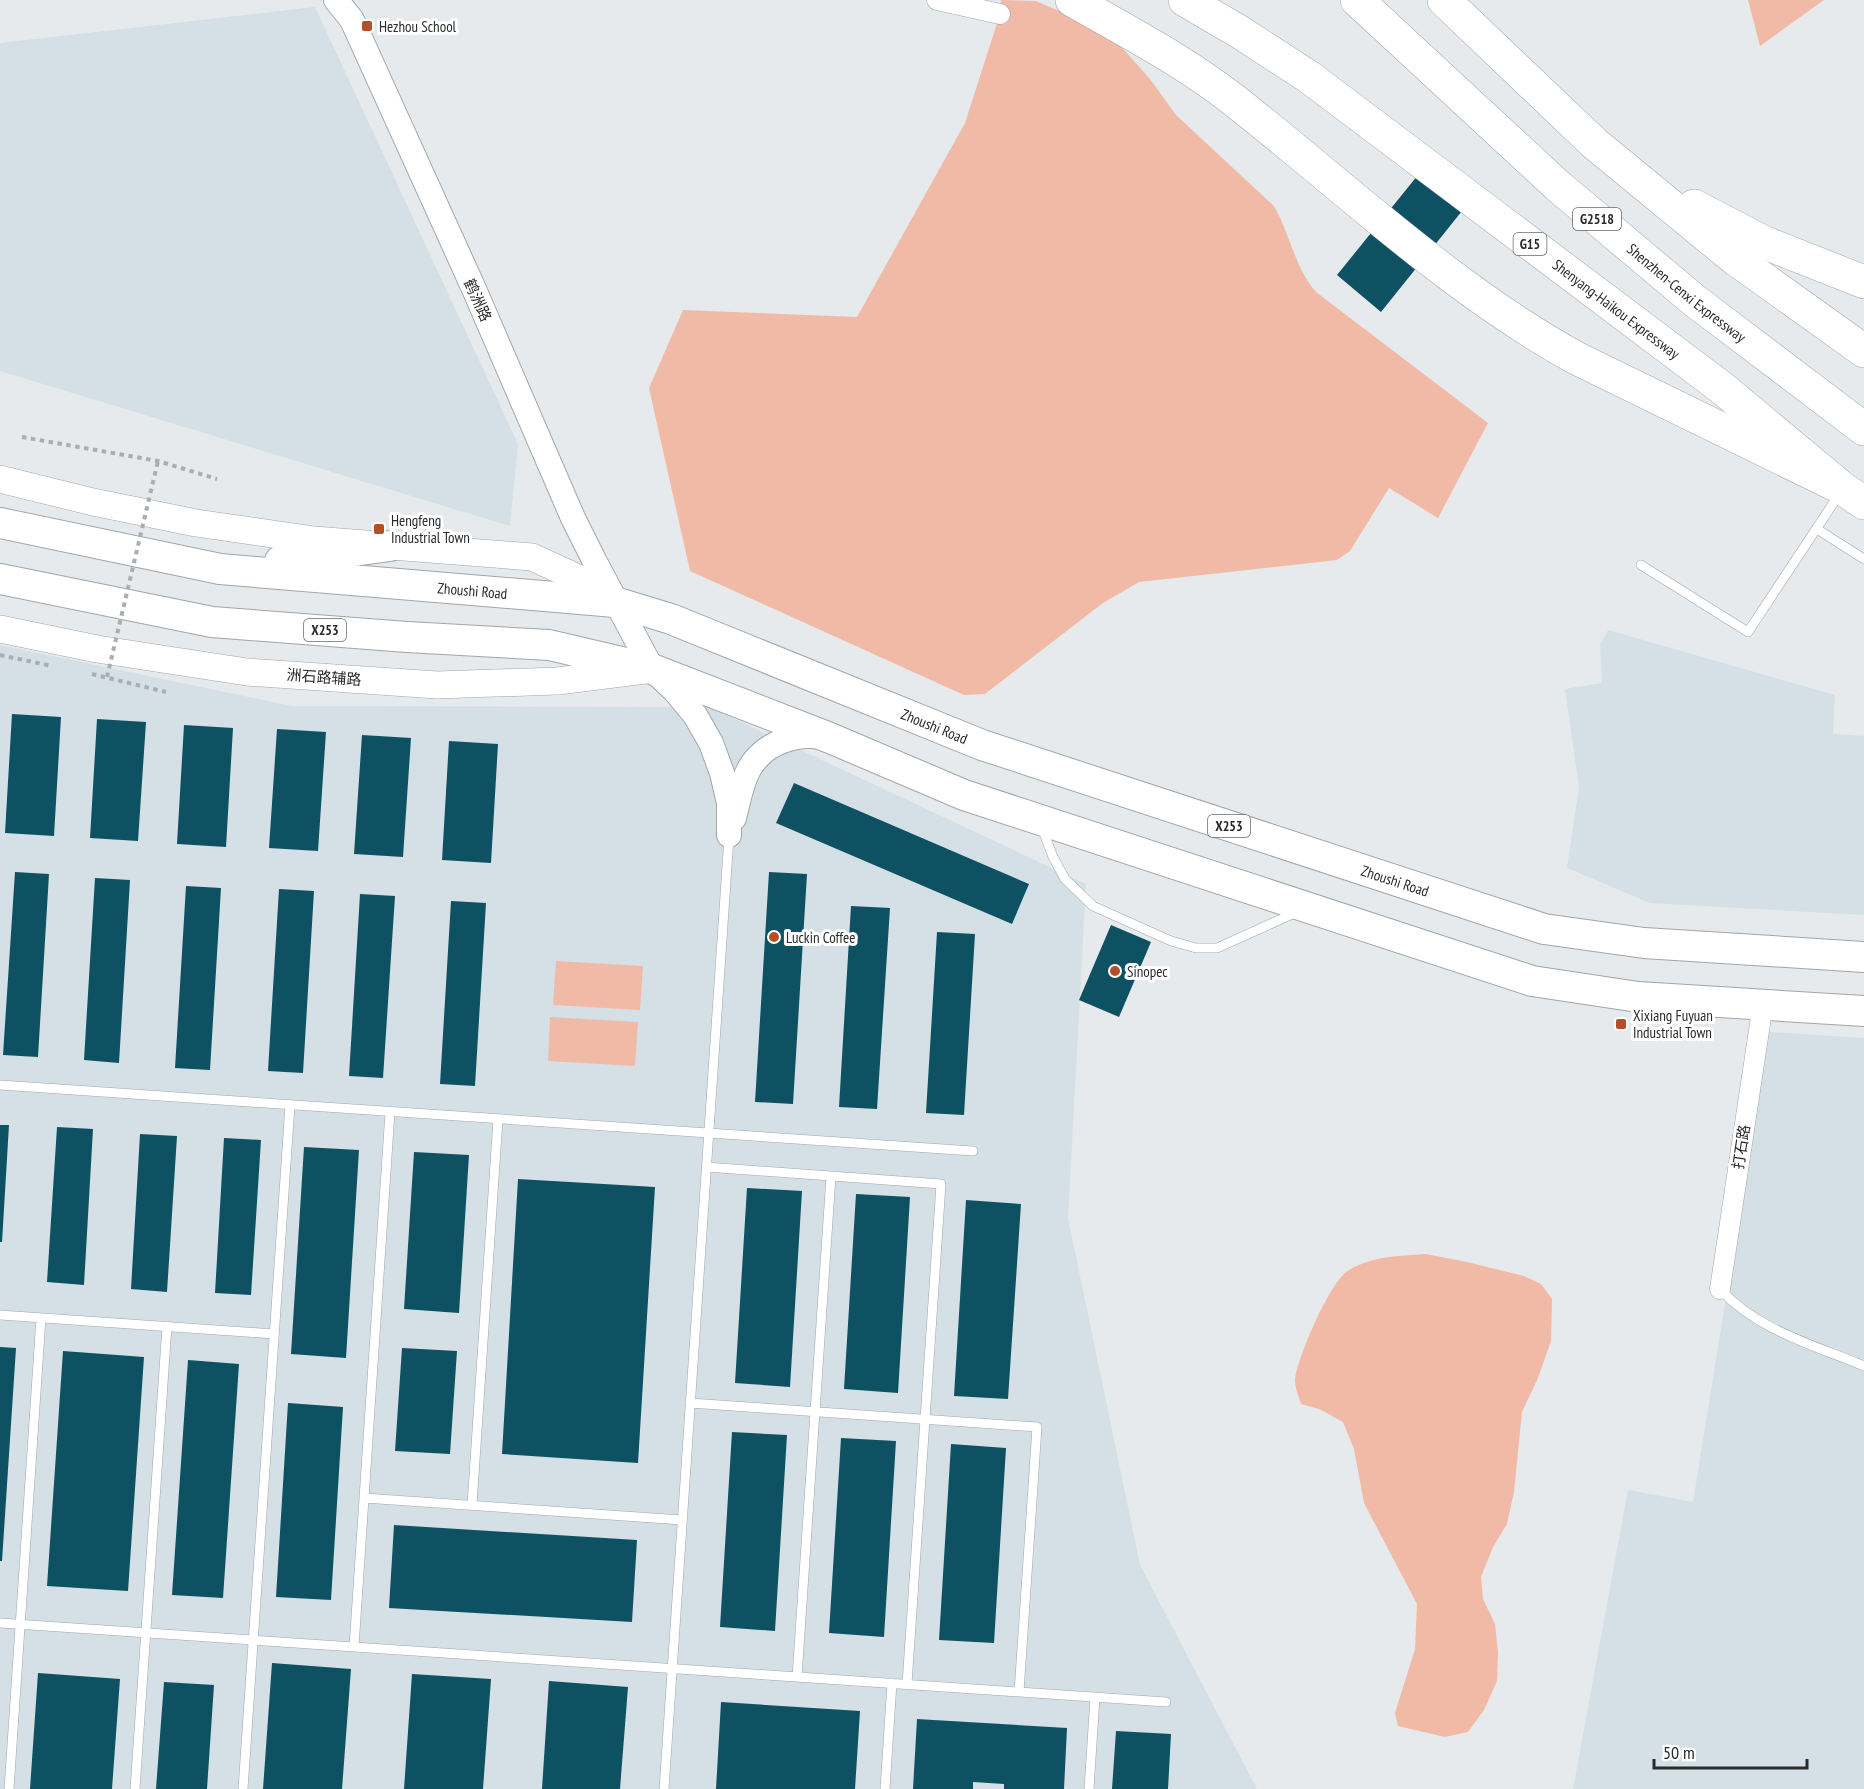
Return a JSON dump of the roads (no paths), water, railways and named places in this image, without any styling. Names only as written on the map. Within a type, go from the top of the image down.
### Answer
[{"type":"highway","points":[[1072,0],[1182,62],[1234,100],[1403,240],[1536,337],[1853,495]]},
{"type":"highway","name":"Shenyang-Haikou Expressway","points":[[1185,0],[1309,77],[1722,388],[1853,495]]},
{"type":"highway","name":"Shenzhen-Cenxi Expressway","points":[[1357,0],[1558,186],[1695,301],[1858,425]]},
{"type":"highway","points":[[1444,0],[1594,143],[1734,258],[1864,351]]},
{"type":"highway","points":[[1458,0],[1593,128],[1648,176],[1707,214],[1763,242],[1864,282]]},
{"type":"main road","points":[[0,479],[93,502],[196,523],[314,540],[532,557],[580,579],[615,602]]},
{"type":"main road","name":"Zhoushi Road","points":[[0,523],[220,569],[615,602],[671,619],[982,745],[1544,929],[1644,943],[1864,957]]},
{"type":"main road","points":[[220,569],[390,546]]},
{"type":"main road","name":"X253","points":[[0,579],[212,622],[549,645],[652,669],[830,738],[964,795],[1532,981],[1638,997],[1864,1011]]},
{"type":"main road","name":"洲石路辅路","points":[[0,629],[97,650],[247,672],[436,685],[558,681],[652,669]]},
{"type":"street","name":"鹤洲路","points":[[336,0],[352,20],[474,289],[573,518],[615,602],[652,669],[675,690],[695,715],[711,743],[722,772],[729,803],[729,835]]},
{"type":"street","points":[[937,0],[1000,14]]},
{"type":"street","points":[[729,835],[741,790],[750,768],[765,751],[784,739],[807,735],[830,738]]},
{"type":"street","name":"打石路","points":[[1720,1289],[1763,1004]]},
{"type":"lane","points":[[1641,566],[1748,632],[1817,529],[1853,495]]},
{"type":"lane","points":[[1817,529],[1864,560]]},
{"type":"lane","points":[[1039,820],[1053,858],[1065,879],[1094,906],[1171,941],[1196,948],[1217,948],[1236,942],[1289,915],[1310,909]]},
{"type":"lane","points":[[664,1789],[729,835]]},
{"type":"lane","points":[[0,1085],[973,1151]]},
{"type":"lane","points":[[243,1789],[290,1105]]},
{"type":"lane","points":[[354,1647],[390,1112]]},
{"type":"lane","points":[[471,1505],[498,1119]]},
{"type":"lane","points":[[706,1167],[941,1184],[907,1684]]},
{"type":"lane","points":[[797,1677],[831,1176]]},
{"type":"lane","points":[[1720,1289],[1732,1302],[1761,1322],[1864,1366]]},
{"type":"lane","points":[[0,1315],[274,1334]]},
{"type":"lane","points":[[9,1789],[41,1318]]},
{"type":"lane","points":[[135,1789],[167,1326]]},
{"type":"lane","points":[[690,1403],[1037,1427],[1019,1692]]},
{"type":"lane","points":[[364,1498],[682,1520]]},
{"type":"lane","points":[[0,1623],[1166,1702]]},
{"type":"lane","points":[[885,1789],[892,1683]]},
{"type":"lane","points":[[1089,1789],[1095,1697]]},
{"type":"place","name":"Hezhou School","points":[[367,26]]},
{"type":"place","name":"Hengfeng Industrial Town","points":[[379,529]]},
{"type":"place","name":"Luckin Coffee","points":[[774,937]]},
{"type":"place","name":"Sinopec","points":[[1115,971]]},
{"type":"place","name":"Xixiang Fuyuan Industrial Town","points":[[1621,1024]]}]
